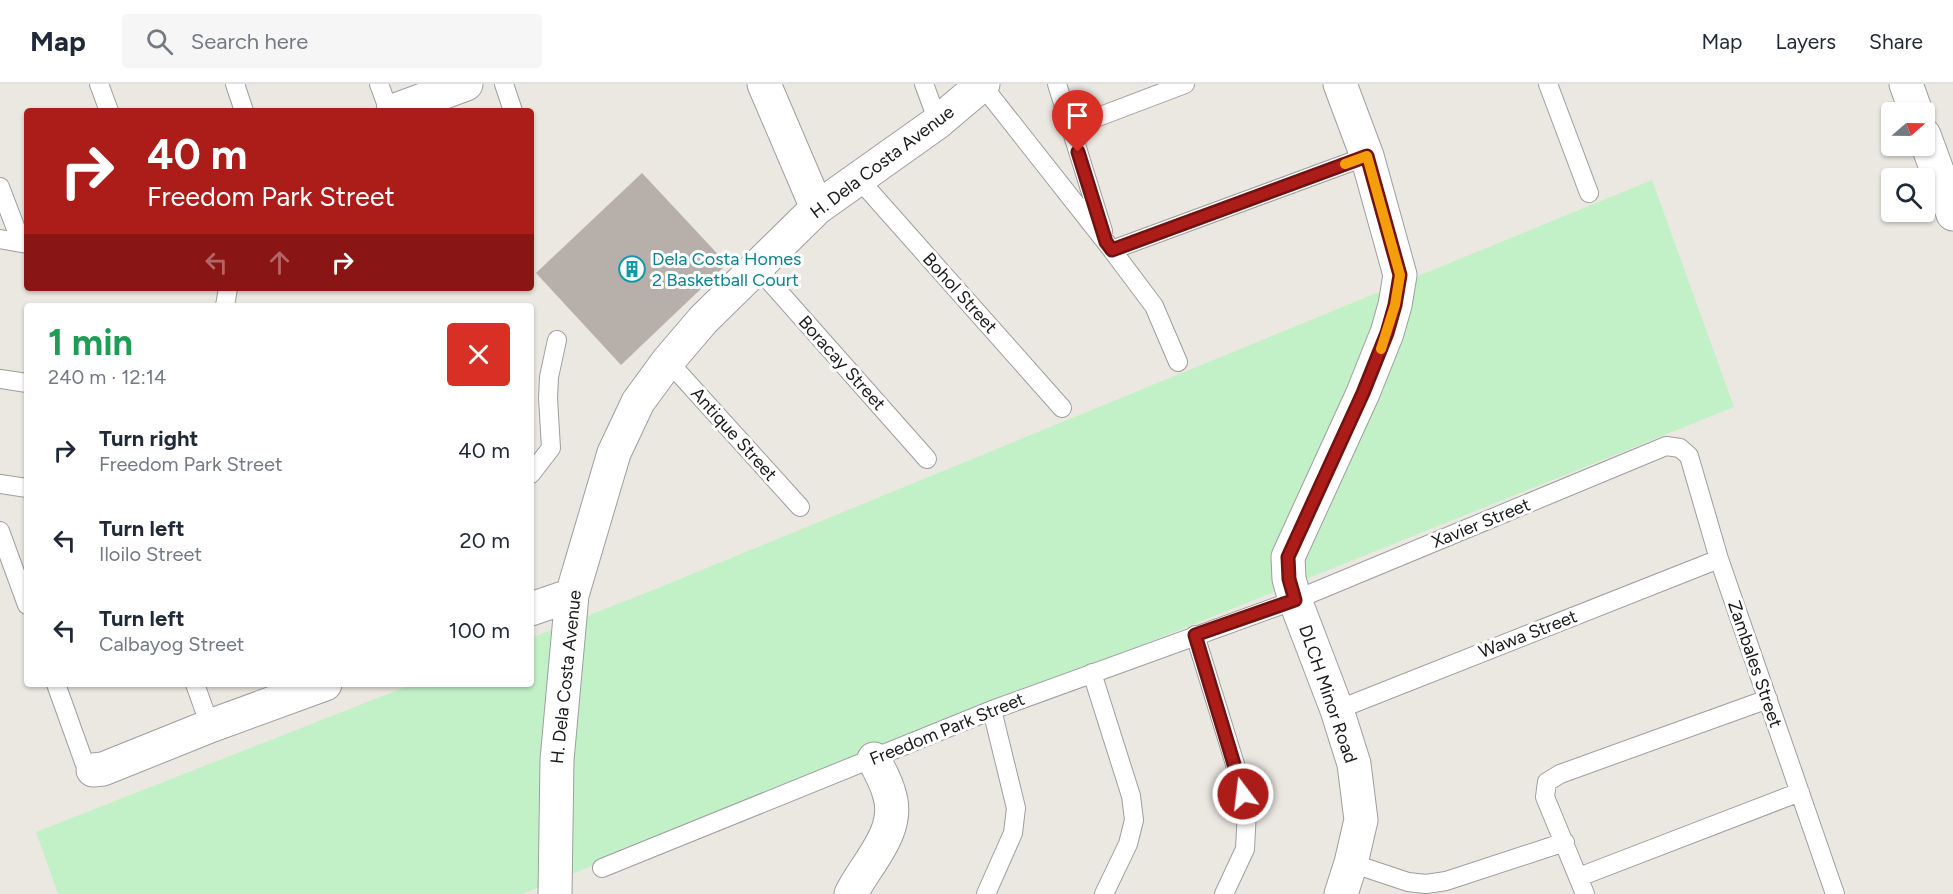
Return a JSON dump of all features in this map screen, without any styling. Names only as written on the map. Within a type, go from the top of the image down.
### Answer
[{"type":"street","points":[[401,108],[466,84]]},
{"type":"street","points":[[764,84],[817,208]]},
{"type":"street","name":"DLCH Minor Road","points":[[1340,84],[1367,156],[1400,275],[1387,333],[1363,393],[1288,557],[1289,579],[1295,600],[1337,710],[1354,764],[1361,820],[1341,894]]},
{"type":"street","points":[[1906,84],[1912,102]]},
{"type":"street","name":"H. Dela Costa Avenue","points":[[550,892],[557,760],[572,595],[614,453],[638,402],[668,361],[703,320],[817,208],[857,177],[938,122],[982,85]]},
{"type":"street","points":[[1932,156],[1953,214]]},
{"type":"street","points":[[534,608],[572,595]]},
{"type":"street","points":[[93,770],[103,769],[210,726],[317,687]]},
{"type":"street","points":[[851,894],[880,847],[891,824],[890,795],[874,759]]},
{"type":"lane","points":[[99,84],[108,108]]},
{"type":"lane","points":[[235,84],[243,108]]},
{"type":"lane","points":[[379,84],[388,108]]},
{"type":"lane","points":[[504,84],[512,108]]},
{"type":"lane","points":[[924,84],[938,122]]},
{"type":"lane","points":[[1057,84],[1109,246]]},
{"type":"lane","points":[[1098,117],[1185,84]]},
{"type":"lane","points":[[1548,84],[1589,193]]},
{"type":"lane","points":[[982,85],[1109,246],[1157,312],[1178,362]]},
{"type":"lane","points":[[1109,246],[1367,156]]},
{"type":"lane","name":"Bohol Street","points":[[857,177],[1062,408]]},
{"type":"lane","points":[[0,187],[24,240]]},
{"type":"lane","points":[[0,239],[24,242]]},
{"type":"lane","name":"Boracay Street","points":[[756,266],[927,459]]},
{"type":"lane","points":[[534,470],[550,448],[549,377],[556,340]]},
{"type":"lane","name":"Antique Street","points":[[668,361],[800,507]]},
{"type":"lane","points":[[0,379],[24,383]]},
{"type":"lane","name":"Xavier Street","points":[[1295,600],[1666,447]]},
{"type":"lane","name":"Zambales Street","points":[[1666,447],[1680,448],[1689,456],[1719,559],[1835,894]]},
{"type":"lane","points":[[0,484],[24,488]]},
{"type":"lane","points":[[0,531],[24,592]]},
{"type":"lane","name":"Wawa Street","points":[[1337,710],[1719,559]]},
{"type":"lane","name":"Freedom Park Street","points":[[602,868],[993,710],[1295,600]]},
{"type":"lane","points":[[1195,635],[1239,777],[1247,811],[1245,849],[1224,894]]},
{"type":"lane","points":[[1092,673],[1131,796],[1134,820],[1128,844],[1104,894]]},
{"type":"lane","points":[[57,687],[84,762],[93,770]]},
{"type":"lane","points":[[196,687],[210,726]]},
{"type":"lane","points":[[1767,699],[1560,774],[1547,782],[1545,797],[1582,886],[1800,792]]},
{"type":"lane","points":[[986,894],[1013,833],[1016,808],[993,710]]},
{"type":"lane","points":[[1351,863],[1408,882],[1426,884],[1446,881],[1565,842]]},
{"type":"green space","points":[[1652,180],[1734,407],[522,894],[58,894],[36,832],[405,687],[534,687],[534,637]]},
{"type":"building","name":"Dela Costa Homes 2 Basketball Court","points":[[642,173],[727,264],[621,365],[536,273]]},
{"type":"slow traffic","points":[[1345,164],[1367,156],[1400,275],[1395,305],[1381,349]]},
{"type":"place","name":"Dela Costa Homes 2 Basketball Court","points":[[632,269]]},
{"type":"route","points":[[1078,152],[1106,242],[1112,250],[1367,156],[1400,275],[1387,333],[1363,393],[1288,557],[1289,579],[1295,600],[1195,635],[1243,794]]}]
